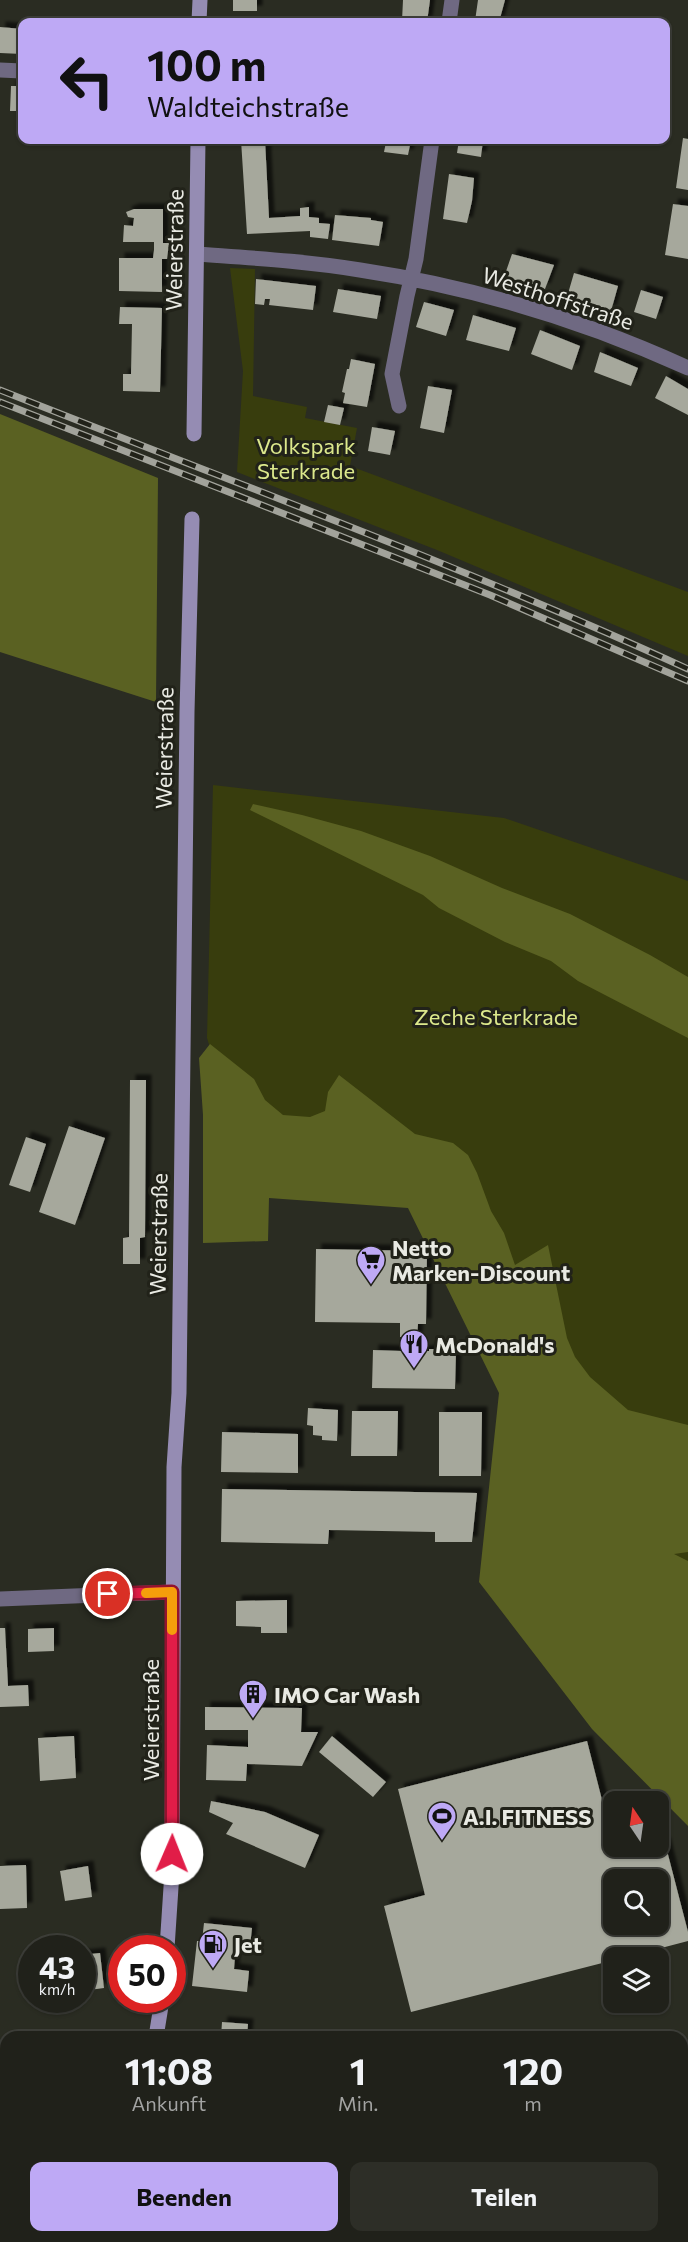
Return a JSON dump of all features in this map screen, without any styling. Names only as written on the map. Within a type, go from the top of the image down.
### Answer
[{"type":"main road","points":[[199,18],[200,0]]},
{"type":"main road","name":"Weierstraße","points":[[194,434],[198,144]]},
{"type":"main road","name":"Weierstraße","points":[[168,1935],[172,1872],[172,1592],[174,1467],[179,1393],[187,712],[192,519]]},
{"type":"main road","points":[[157,2031],[160,2013]]},
{"type":"street","points":[[449,18],[452,0]]},
{"type":"street","points":[[0,70],[18,71]]},
{"type":"street","points":[[399,406],[392,374],[412,279],[431,144]]},
{"type":"street","name":"Westhoffstraße","points":[[196,254],[277,259],[412,279],[507,302],[574,323],[687,364]]},
{"type":"street","points":[[0,1599],[172,1592]]},
{"type":"green space","name":"Volkspark Sterkrade","points":[[230,268],[255,269],[253,396],[307,407],[305,418],[357,428],[350,466],[688,592],[688,656],[437,550],[237,472],[243,371]]},
{"type":"green space","points":[[0,414],[158,478],[156,702],[0,652]]},
{"type":"green space","name":"Zeche Sterkrade","points":[[213,785],[504,818],[688,881],[688,1727],[428,1193],[243,1153],[207,1038]]},
{"type":"green space","points":[[253,804],[361,831],[430,856],[502,888],[570,914],[650,955],[688,977],[688,1038],[578,981],[551,961],[505,942],[439,908],[423,895],[250,810]]},
{"type":"green space","points":[[210,1044],[254,1079],[265,1100],[283,1115],[310,1117],[325,1111],[328,1092],[339,1075],[415,1134],[453,1143],[468,1155],[491,1211],[504,1233],[515,1265],[548,1245],[567,1338],[575,1357],[590,1377],[628,1410],[688,1425],[688,1552],[674,1554],[688,1561],[688,1826],[669,1807],[669,1791],[653,1791],[592,1729],[479,1582],[499,1393],[408,1208],[269,1198],[268,1241],[203,1243],[203,1115],[199,1058]]},
{"type":"building","points":[[233,0],[257,0],[257,11],[233,11]]},
{"type":"building","points":[[403,0],[430,0],[428,18],[402,18]]},
{"type":"building","points":[[478,0],[505,0],[500,18],[475,18]]},
{"type":"building","points":[[0,27],[18,29],[18,54],[0,53]]},
{"type":"building","points":[[11,86],[18,86],[18,111],[10,111]]},
{"type":"building","points":[[683,138],[688,139],[688,190],[676,188]]},
{"type":"building","points":[[241,144],[265,144],[269,218],[300,216],[300,208],[309,207],[309,217],[319,218],[319,223],[330,224],[328,239],[310,237],[310,231],[247,234]]},
{"type":"building","points":[[386,144],[410,144],[408,155],[384,152]]},
{"type":"building","points":[[458,144],[483,144],[481,157],[457,153]]},
{"type":"building","points":[[449,174],[474,178],[467,223],[443,219]]},
{"type":"building","points":[[673,204],[688,206],[688,259],[665,255]]},
{"type":"building","points":[[134,209],[163,209],[163,243],[169,243],[167,259],[162,259],[162,292],[119,291],[119,258],[153,258],[154,250],[154,242],[123,242],[124,225],[133,226],[134,218],[128,217],[126,212]]},
{"type":"building","points":[[335,215],[371,218],[371,220],[383,222],[379,246],[332,240]]},
{"type":"building","points":[[512,254],[554,265],[545,289],[504,277]]},
{"type":"building","points":[[574,273],[618,286],[611,311],[567,297]]},
{"type":"building","points":[[256,279],[316,286],[313,310],[269,305],[270,299],[265,299],[264,305],[255,304]]},
{"type":"building","points":[[338,289],[381,296],[377,319],[333,312]]},
{"type":"building","points":[[641,290],[663,297],[656,319],[634,312]]},
{"type":"building","points":[[424,302],[454,310],[446,336],[416,327]]},
{"type":"building","points":[[120,307],[162,308],[160,392],[123,391],[123,374],[131,374],[132,324],[119,324]]},
{"type":"building","points":[[473,315],[516,328],[509,351],[466,340]]},
{"type":"building","points":[[540,330],[580,346],[572,370],[531,354]]},
{"type":"building","points":[[600,352],[638,368],[631,386],[594,372]]},
{"type":"building","points":[[351,359],[375,364],[367,407],[343,403],[345,393],[342,392]]},
{"type":"building","points":[[666,376],[688,389],[688,415],[655,398]]},
{"type":"building","points":[[428,386],[452,390],[444,433],[420,428]]},
{"type":"building","points":[[328,405],[344,408],[340,425],[324,422]]},
{"type":"building","points":[[372,427],[395,431],[390,455],[368,451]]},
{"type":"building","points":[[130,1080],[146,1080],[145,1237],[140,1238],[140,1264],[123,1264],[123,1238],[129,1237]]},
{"type":"building","points":[[69,1126],[105,1138],[75,1225],[39,1212]]},
{"type":"building","points":[[26,1137],[46,1144],[30,1192],[9,1185]]},
{"type":"building","name":"Netto Marken-Discount","points":[[316,1249],[427,1251],[426,1324],[418,1324],[417,1338],[400,1337],[400,1323],[315,1322]]},
{"type":"building","name":"McDonald's","points":[[401,1348],[408,1349],[408,1351],[436,1349],[436,1351],[456,1351],[455,1389],[372,1388],[373,1350],[401,1351]]},
{"type":"building","points":[[308,1408],[338,1410],[337,1441],[322,1440],[322,1436],[313,1435],[313,1426],[307,1425]]},
{"type":"building","points":[[352,1411],[398,1411],[397,1456],[351,1456]]},
{"type":"building","points":[[439,1412],[482,1412],[481,1476],[439,1476]]},
{"type":"building","points":[[222,1432],[298,1434],[298,1473],[221,1472]]},
{"type":"building","points":[[222,1489],[477,1493],[472,1542],[435,1542],[435,1532],[329,1530],[328,1544],[221,1542]]},
{"type":"building","points":[[287,1600],[287,1633],[261,1633],[261,1627],[236,1626],[236,1601]]},
{"type":"building","points":[[0,1628],[5,1628],[8,1686],[28,1685],[29,1706],[0,1707]]},
{"type":"building","points":[[54,1628],[54,1651],[28,1652],[28,1629]]},
{"type":"building","points":[[205,1707],[302,1708],[301,1732],[318,1732],[302,1766],[247,1764],[246,1781],[206,1780],[207,1745],[248,1747],[248,1730],[205,1730]]},
{"type":"building","points":[[74,1736],[76,1778],[40,1781],[38,1738]]},
{"type":"building","points":[[332,1736],[386,1782],[373,1797],[319,1752]]},
{"type":"building","points":[[587,1741],[603,1804],[603,1857],[669,1857],[688,1932],[688,1941],[665,1947],[603,1947],[603,1963],[411,2012],[384,1906],[425,1895],[398,1789]]},
{"type":"building","points":[[211,1801],[265,1812],[319,1835],[305,1868],[226,1834],[233,1823],[209,1812]]},
{"type":"building","points":[[26,1865],[27,1908],[0,1909],[0,1866]]},
{"type":"building","points":[[88,1866],[92,1897],[65,1901],[60,1871]]},
{"type":"building","points":[[204,1923],[252,1928],[250,1946],[236,1944],[234,1969],[249,1971],[247,1992],[192,1986],[197,1941],[202,1941]]},
{"type":"building","points":[[96,1953],[100,1953],[104,1988],[96,1989]]},
{"type":"building","points":[[222,2022],[248,2024],[247,2031],[221,2031]]},
{"type":"railway","points":[[0,390],[432,559],[688,669]]},
{"type":"railway","points":[[0,402],[490,595],[688,681]]},
{"type":"slow traffic","points":[[146,1593],[172,1592],[172,1630]]},
{"type":"place","name":"Netto Marken-Discount","points":[[371,1286]]},
{"type":"place","name":"McDonald's","points":[[414,1370]]},
{"type":"place","name":"IMO Car Wash","points":[[253,1720]]},
{"type":"place","name":"A.I. FITNESS","points":[[442,1842]]},
{"type":"place","name":"Jet","points":[[213,1970]]},
{"type":"route","points":[[108,1594],[172,1592],[172,1854]]}]
